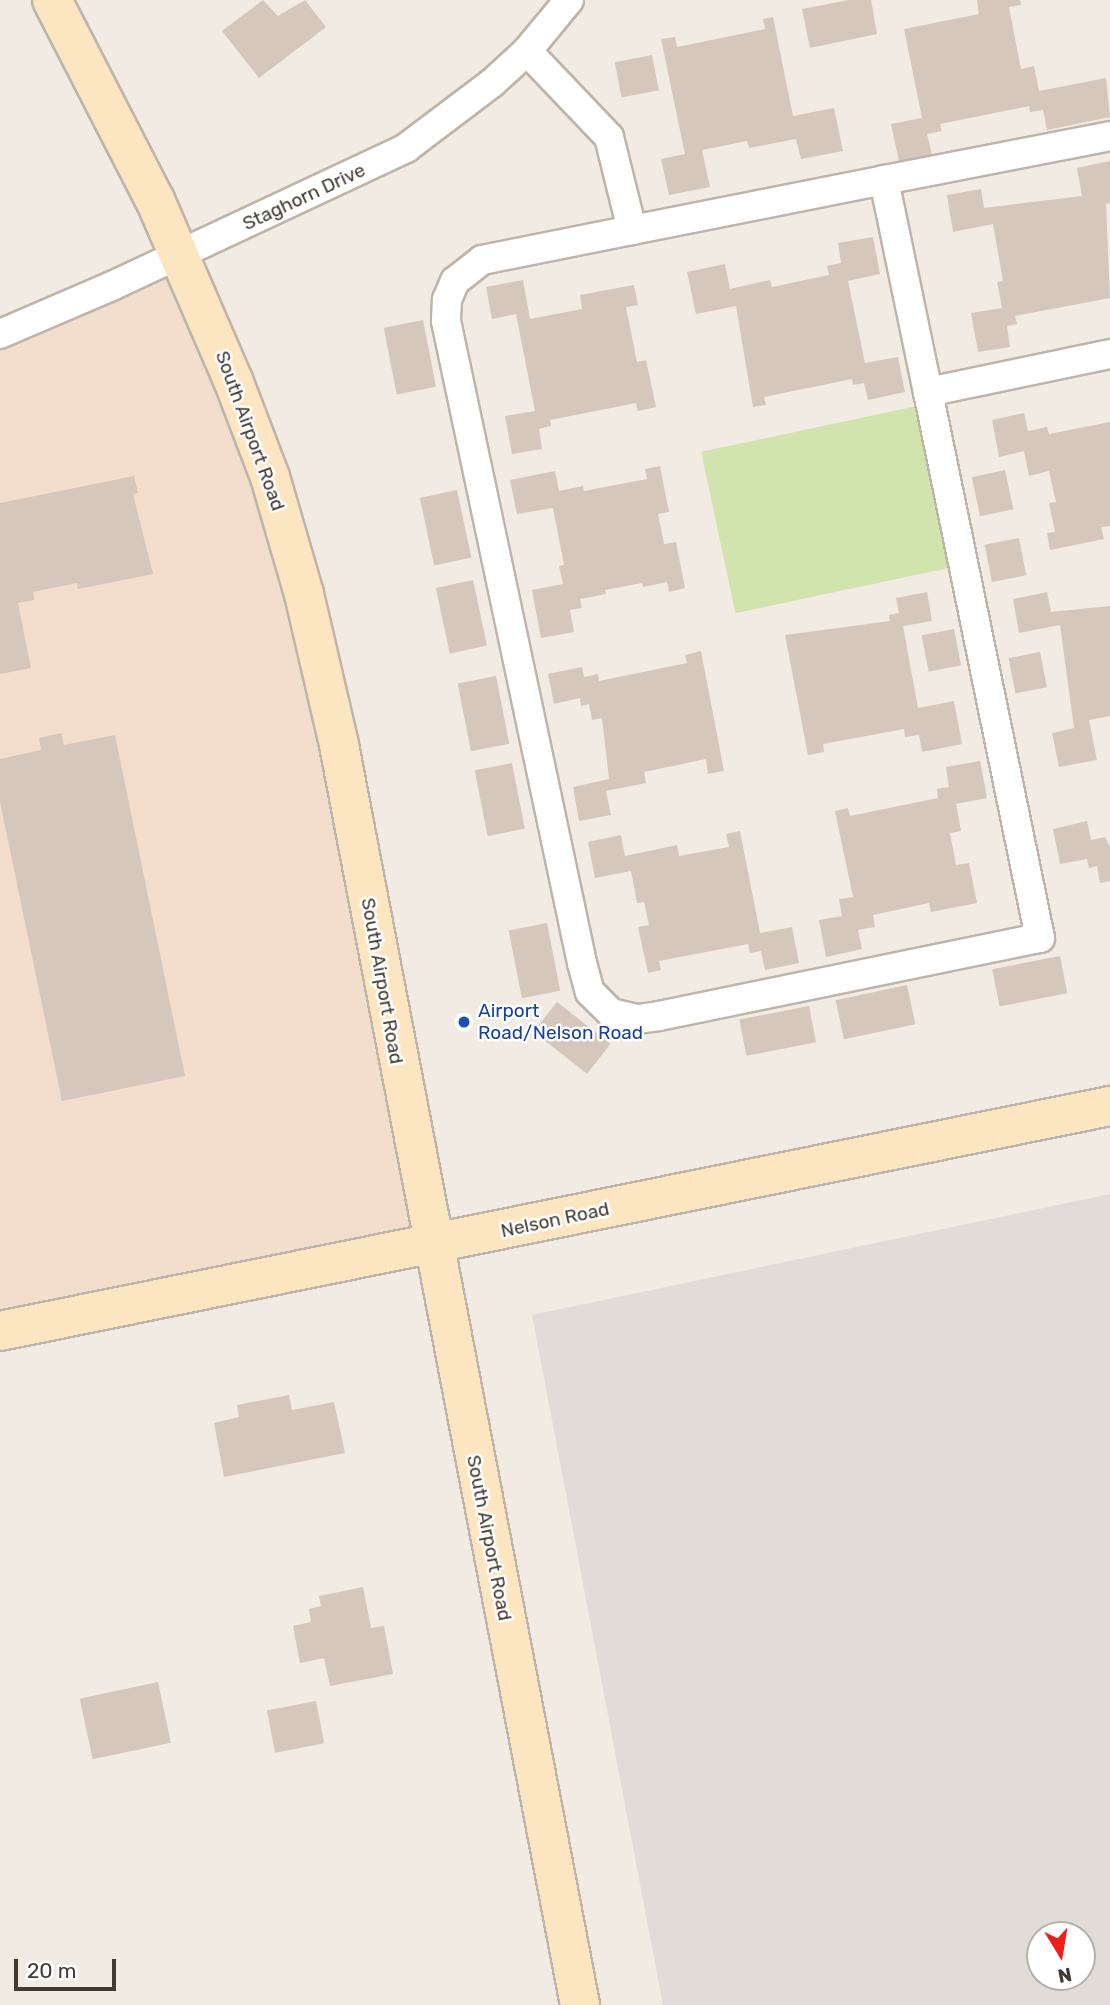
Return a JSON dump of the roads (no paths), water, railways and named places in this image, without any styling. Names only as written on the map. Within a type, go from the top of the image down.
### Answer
[{"type":"main road","name":"South Airport Road","points":[[52,0],[101,89],[180,255],[270,477],[304,594],[339,745],[432,1245],[580,2005]]},
{"type":"main road","name":"Nelson Road","points":[[0,1331],[1110,1106]]},
{"type":"street","name":"Staghorn Drive","points":[[0,334],[180,255],[406,148],[454,115],[527,51],[569,0]]},
{"type":"street","points":[[527,51],[573,94],[609,137],[632,230]]},
{"type":"street","points":[[884,180],[1041,938],[659,1016],[638,1019],[611,1013],[590,992],[582,963],[446,306],[455,281],[482,260],[884,180],[1110,136]]},
{"type":"street","points":[[928,392],[1110,354]]},
{"type":"place","name":"Airport Road/Nelson Road","points":[[464,1022]]}]
